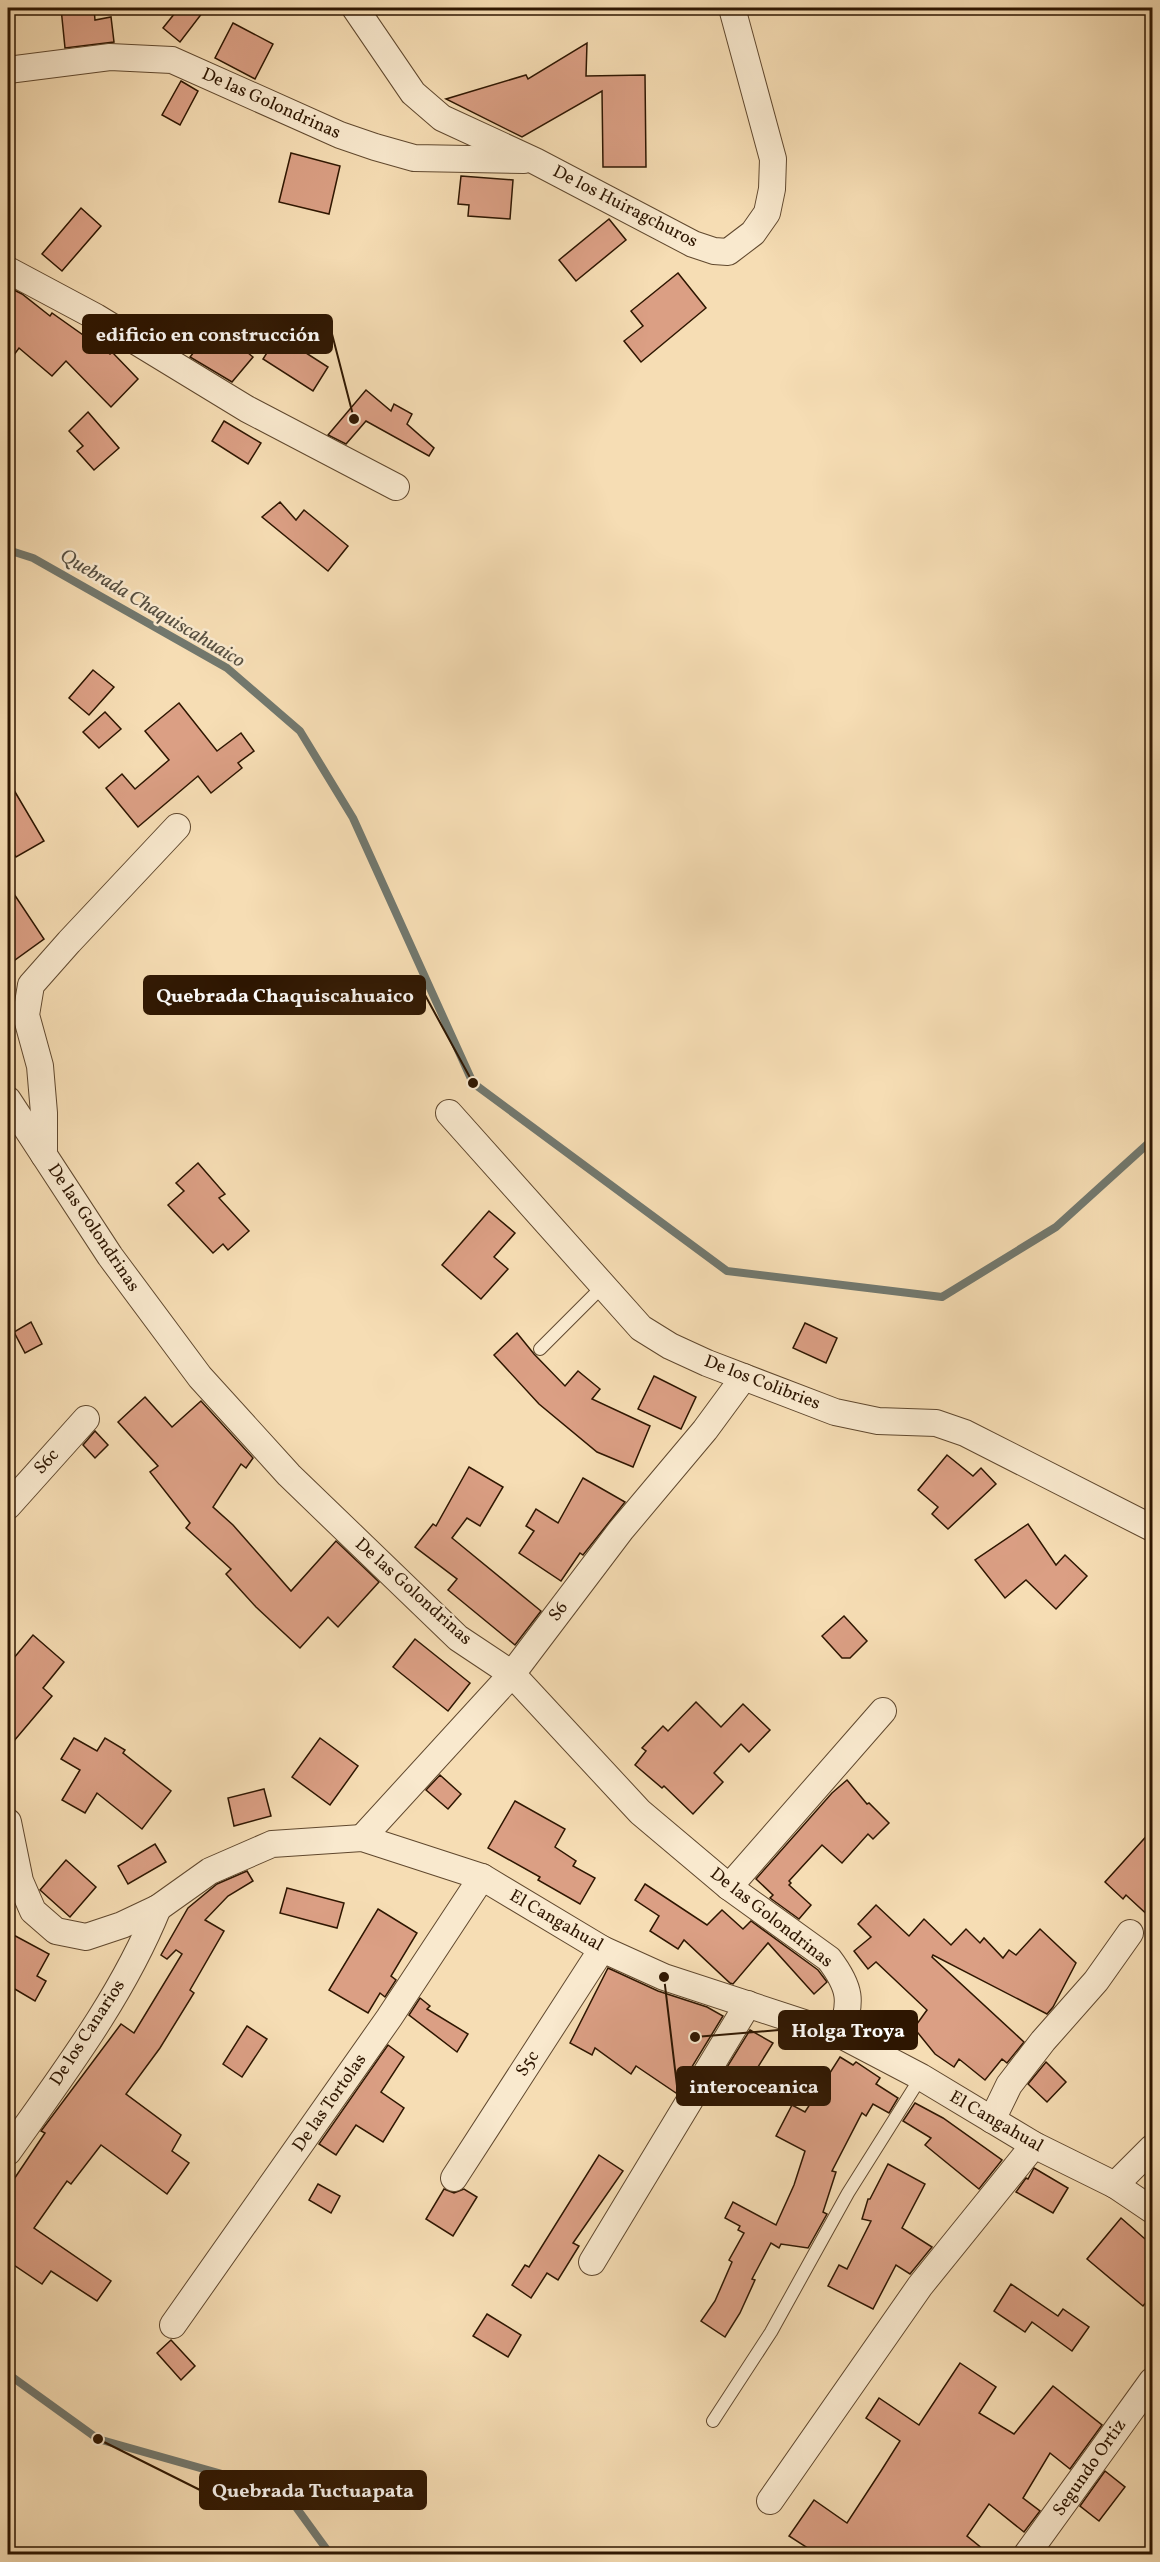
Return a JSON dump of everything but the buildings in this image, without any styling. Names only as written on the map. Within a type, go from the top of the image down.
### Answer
[{"type":"street","name":"De los Huiragchuros","points":[[355,8],[413,93],[442,118],[535,160],[693,244],[714,251],[728,252],[753,233],[767,213],[772,189],[773,159],[732,8]]},
{"type":"street","name":"De las Golondrinas","points":[[8,70],[110,57],[172,60],[340,135],[414,158],[535,160]]},
{"type":"street","points":[[8,270],[96,317],[247,409],[396,487]]},
{"type":"street","points":[[44,1155],[44,1113],[40,1066],[26,1015],[31,985],[177,827]]},
{"type":"street","name":"De las Golondrinas","points":[[8,1100],[110,1256],[200,1377],[289,1475],[458,1638],[512,1674],[640,1812],[729,1887],[829,1959],[841,1974],[848,1991],[849,2011],[842,2036]]},
{"type":"street","name":"De los Colibries","points":[[449,1113],[641,1329],[670,1346],[835,1412],[878,1421],[936,1423],[965,1433],[1152,1528]]},
{"type":"street","name":"S6","points":[[362,1838],[512,1674],[621,1530],[705,1430],[744,1377]]},
{"type":"street","name":"S6c","points":[[8,1506],[86,1419]]},
{"type":"street","points":[[729,1887],[883,1711]]},
{"type":"street","name":"El Cangahual","points":[[8,1822],[20,1881],[33,1911],[56,1931],[86,1937],[122,1925],[158,1908],[210,1871],[272,1844],[362,1838],[482,1877],[602,1948],[664,1977],[842,2036],[921,2077],[1034,2145],[1114,2184],[1152,2210]]},
{"type":"street","name":"De las Tortolas","points":[[173,2325],[383,2027],[482,1877]]},
{"type":"street","name":"De los Canarios","points":[[8,2152],[110,2002],[144,1942],[158,1908]]},
{"type":"street","points":[[992,2120],[1009,2085],[1043,2041],[1096,1981],[1130,1933]]},
{"type":"street","name":"S5c","points":[[454,2178],[602,1948]]},
{"type":"street","points":[[592,2262],[748,2004]]},
{"type":"street","points":[[770,2501],[920,2286],[1034,2145]]},
{"type":"street","points":[[1114,2184],[1152,2148]]},
{"type":"street","name":"Segundo Ortiz","points":[[1027,2554],[1152,2380]]},
{"type":"lane","points":[[540,1349],[604,1285]]},
{"type":"lane","points":[[713,2421],[771,2332],[848,2193],[921,2077]]},
{"type":"waterway","name":"Quebrada Chaquiscahuaico","points":[[8,550],[33,558],[227,668],[300,731],[353,818],[473,1083],[727,1271],[942,1297],[1056,1227],[1152,1140]]},
{"type":"waterway","points":[[8,2374],[98,2439],[285,2492],[330,2554]]},
{"type":"place","name":"edificio en construcción","points":[[354,419]]},
{"type":"place","name":"Quebrada Chaquiscahuaico","points":[[473,1083]]},
{"type":"place","name":"interoceanica","points":[[664,1977]]},
{"type":"place","name":"Holga Troya","points":[[695,2037]]},
{"type":"place","name":"Quebrada Tuctuapata","points":[[98,2439]]}]
